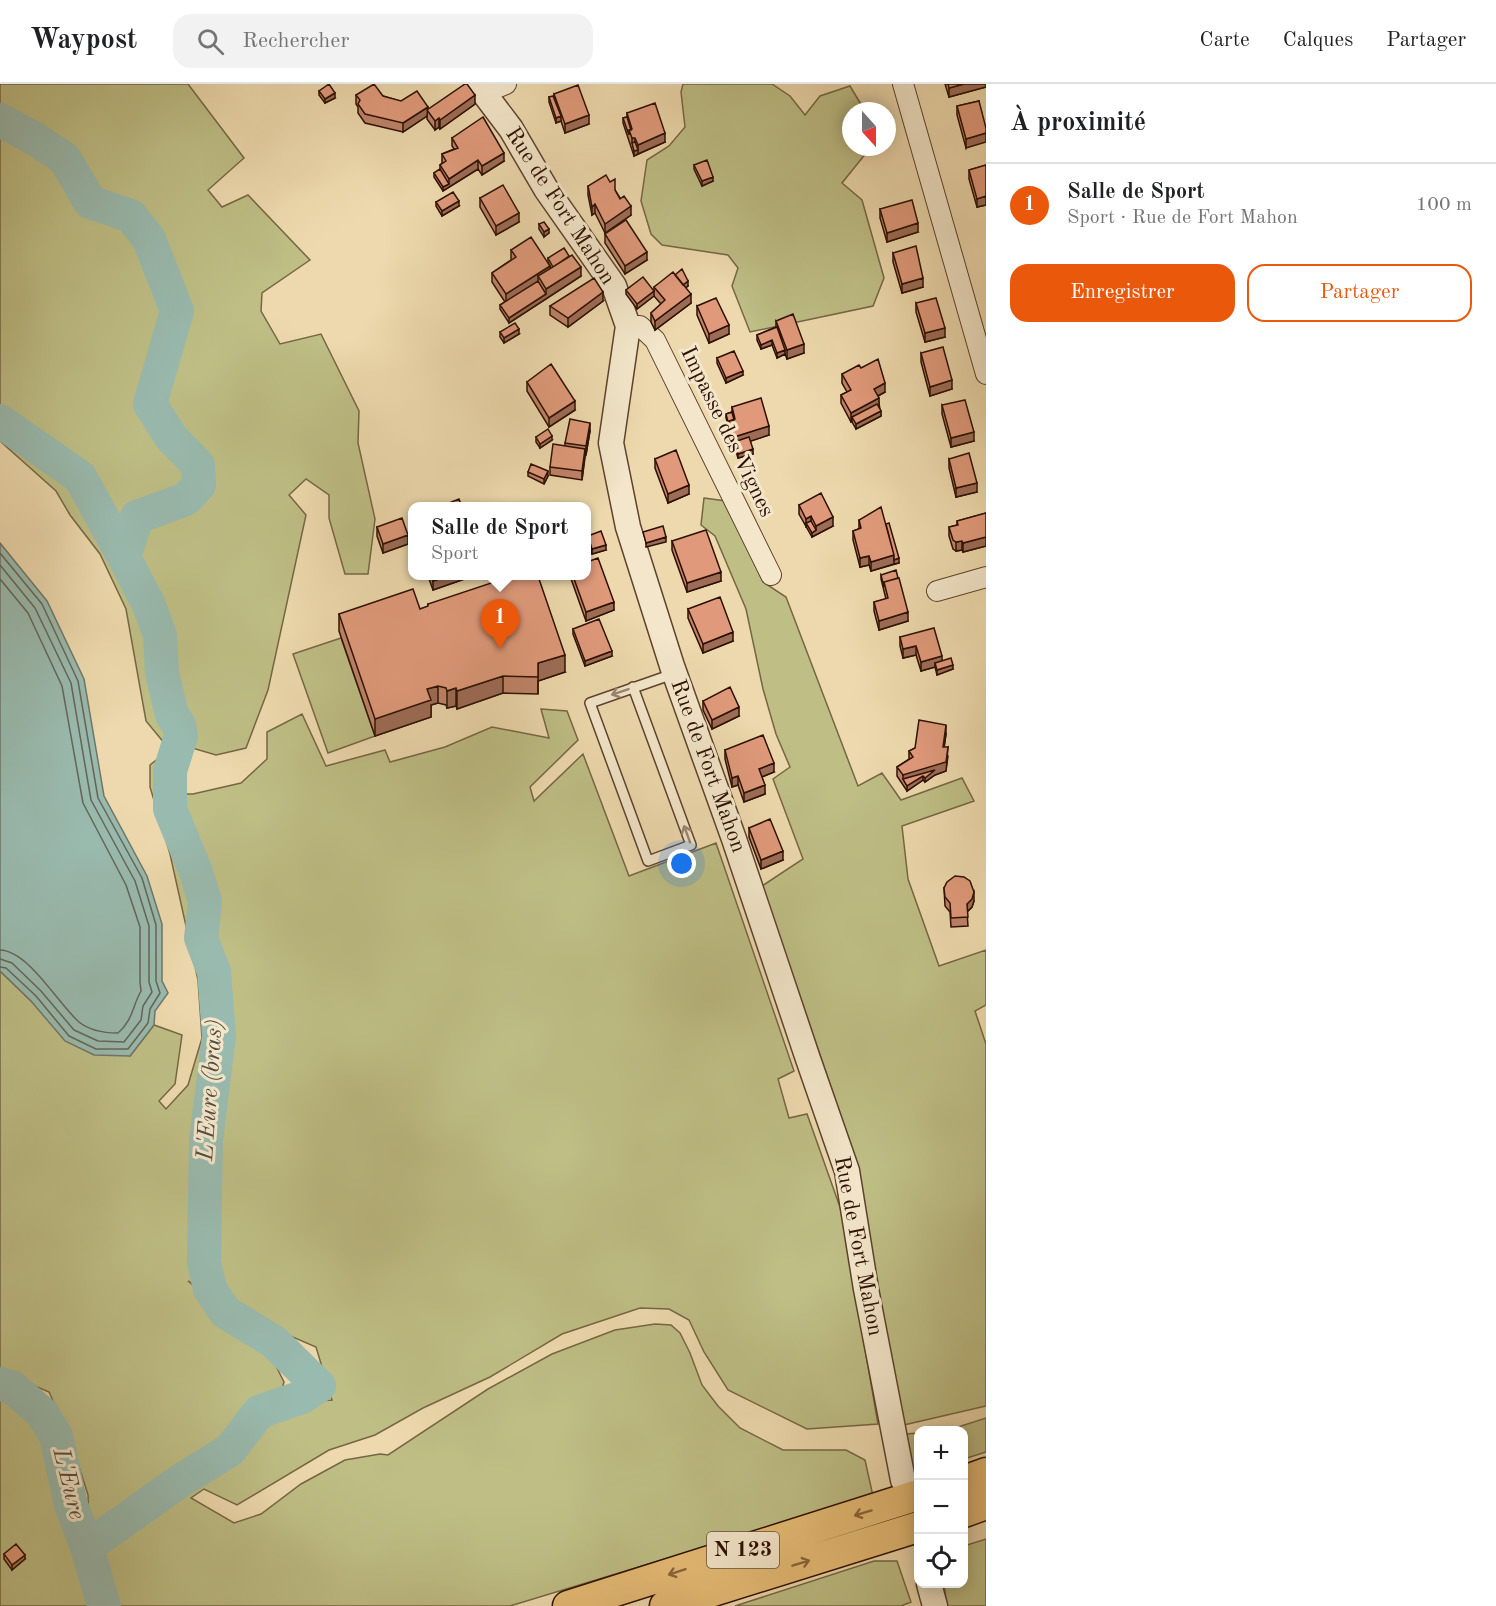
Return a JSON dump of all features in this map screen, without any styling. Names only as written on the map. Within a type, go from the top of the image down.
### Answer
[{"type":"main road","points":[[966,1480],[986,1473]]},
{"type":"main road","name":"N 123","points":[[568,1606],[911,1487]]},
{"type":"main road","points":[[968,1510],[986,1504]]},
{"type":"main road","name":"N 123","points":[[665,1606],[914,1528]]},
{"type":"street","points":[[480,89],[506,84]]},
{"type":"street","points":[[903,84],[986,374]]},
{"type":"street","name":"Rue de Fort Mahon","points":[[480,89],[511,129],[546,189],[614,286],[628,326],[612,443],[628,527],[675,673],[734,838],[807,1059],[847,1171],[867,1289],[911,1487]]},
{"type":"street","name":"Impasse des Vignes","points":[[628,326],[640,326],[655,340],[771,575]]},
{"type":"street","points":[[937,591],[986,577]]},
{"type":"street","points":[[930,1588],[935,1606]]},
{"type":"lane","points":[[633,687],[691,845],[648,861],[590,703],[633,687],[675,673]]},
{"type":"green space","points":[[0,84],[188,84],[244,158],[208,190],[222,207],[248,195],[310,260],[262,293],[261,311],[280,344],[321,334],[359,411],[358,443],[375,519],[368,574],[345,574],[329,518],[329,495],[306,479],[289,495],[306,515],[268,690],[246,748],[216,755],[192,748],[183,719],[170,750],[146,721],[126,609],[100,554],[70,515],[56,491],[0,441]]},
{"type":"green space","points":[[683,84],[772,84],[790,96],[805,115],[820,96],[850,86],[860,102],[842,102],[842,156],[864,156],[842,183],[862,200],[884,278],[873,306],[750,332],[732,286],[738,268],[728,255],[662,245],[651,234],[641,201],[647,160],[669,146],[685,127],[681,92]]},
{"type":"green space","points":[[704,498],[726,501],[763,582],[786,597],[858,786],[882,773],[901,800],[962,778],[974,801],[902,826],[908,879],[939,966],[986,950],[986,1005],[975,1011],[986,1044],[986,1406],[895,1427],[856,1160],[762,886],[803,859],[773,779],[790,767],[776,734],[763,689],[746,609],[715,536],[701,525]]},
{"type":"green space","points":[[341,638],[375,736],[328,753],[293,654]]},
{"type":"green space","points":[[541,709],[567,711],[578,740],[530,787],[534,801],[583,754],[629,876],[716,843],[794,1071],[778,1079],[789,1118],[807,1114],[841,1210],[878,1424],[807,1429],[728,1390],[704,1352],[689,1320],[669,1309],[640,1308],[562,1334],[490,1377],[423,1408],[375,1435],[329,1450],[237,1505],[204,1489],[191,1498],[234,1523],[261,1514],[301,1484],[345,1460],[380,1454],[388,1455],[488,1389],[552,1354],[615,1330],[655,1324],[671,1325],[680,1333],[702,1385],[718,1406],[740,1428],[783,1450],[846,1450],[865,1460],[873,1496],[510,1606],[118,1606],[89,1527],[88,1495],[70,1438],[49,1392],[0,1371],[0,971],[31,1001],[130,1056],[154,1025],[182,1035],[175,1084],[159,1101],[166,1109],[188,1085],[202,1038],[198,980],[170,854],[150,787],[150,765],[160,757],[184,794],[241,783],[267,759],[267,732],[302,714],[326,766],[385,750],[390,762],[445,747],[492,727],[549,738]],"holes":[[[188,1281],[244,1316],[316,1347],[332,1400],[278,1404],[284,1382],[268,1350]]]},
{"type":"green space","points":[[0,1394],[32,1412],[48,1445],[52,1489],[59,1506],[72,1518],[98,1606],[0,1606]]},
{"type":"green space","points":[[986,1418],[986,1452],[968,1458],[968,1426],[961,1426]]},
{"type":"green space","points":[[914,1433],[914,1476],[912,1477],[906,1434]]},
{"type":"green space","points":[[986,1539],[986,1606],[947,1606],[945,1588],[968,1588],[968,1545]]},
{"type":"green space","points":[[874,1561],[897,1561],[911,1602],[901,1606],[735,1606]]},
{"type":"water","points":[[0,543],[47,601],[84,679],[104,796],[147,876],[162,924],[162,981],[168,993],[155,1011],[154,1025],[130,1056],[94,1055],[65,1041],[31,1001],[0,971]]},
{"type":"building","points":[[329,84],[335,93],[325,99],[319,91]]},
{"type":"building","points":[[374,84],[383,96],[401,101],[417,91],[428,107],[403,123],[365,114],[358,104],[360,100],[356,95]]},
{"type":"building","points":[[465,84],[475,95],[440,120],[439,118],[435,121],[427,110]]},
{"type":"building","points":[[948,84],[964,84],[949,88]]},
{"type":"building","points":[[578,85],[589,115],[565,124],[554,94]]},
{"type":"building","points":[[553,96],[561,116],[556,118],[549,97]]},
{"type":"building","points":[[979,101],[986,133],[966,139],[957,106]]},
{"type":"building","points":[[655,103],[665,133],[638,145],[629,130],[632,129],[627,113]]},
{"type":"building","points":[[483,117],[504,153],[482,166],[478,160],[449,179],[440,165],[446,161],[442,154],[458,148],[452,138]]},
{"type":"building","points":[[627,117],[631,130],[629,130],[629,135],[623,118]]},
{"type":"building","points":[[635,142],[638,150],[634,151],[632,143]]},
{"type":"building","points":[[707,160],[713,177],[702,181],[694,165]]},
{"type":"building","points":[[986,165],[986,196],[977,199],[969,170]]},
{"type":"building","points":[[440,169],[449,184],[443,187],[434,173]]},
{"type":"building","points":[[606,175],[610,182],[615,179],[615,190],[620,199],[624,196],[631,206],[605,224],[595,204],[592,207],[588,186]]},
{"type":"building","points":[[503,185],[519,213],[496,226],[480,198]]},
{"type":"building","points":[[453,192],[459,201],[442,211],[436,202]]},
{"type":"building","points":[[912,200],[918,223],[887,233],[880,209]]},
{"type":"building","points":[[626,220],[647,252],[625,266],[605,234]]},
{"type":"building","points":[[544,222],[549,229],[544,232],[539,224]]},
{"type":"building","points":[[531,237],[550,266],[506,294],[492,273],[516,257],[511,250]]},
{"type":"building","points":[[916,246],[923,278],[902,284],[893,253]]},
{"type":"building","points":[[564,248],[569,256],[553,267],[548,258]]},
{"type":"building","points":[[572,255],[581,267],[546,289],[538,276]]},
{"type":"building","points":[[682,269],[688,281],[683,285],[675,275]]},
{"type":"building","points":[[673,272],[691,294],[655,321],[651,313],[665,300],[654,287]]},
{"type":"building","points":[[643,277],[654,291],[637,304],[626,290]]},
{"type":"building","points":[[594,278],[603,292],[568,318],[550,306]]},
{"type":"building","points":[[538,281],[546,294],[509,318],[500,305]]},
{"type":"building","points":[[716,298],[729,325],[709,334],[697,306]]},
{"type":"building","points":[[936,298],[945,328],[925,333],[916,303]]},
{"type":"building","points":[[793,314],[804,344],[787,350],[776,321]]},
{"type":"building","points":[[515,323],[519,329],[504,338],[500,332]]},
{"type":"building","points":[[777,327],[785,350],[777,353],[772,340],[761,345],[757,335]]},
{"type":"building","points":[[943,347],[952,380],[930,387],[921,353]]},
{"type":"building","points":[[734,351],[743,371],[726,378],[717,358]]},
{"type":"building","points":[[878,359],[885,383],[874,389],[879,398],[851,413],[841,395],[851,390],[842,374]]},
{"type":"building","points":[[551,364],[575,401],[549,418],[527,382]]},
{"type":"building","points":[[761,398],[769,426],[734,437],[729,421],[735,419],[732,407]]},
{"type":"building","points":[[965,400],[974,432],[951,438],[942,405]]},
{"type":"building","points":[[877,404],[881,411],[856,424],[852,417]]},
{"type":"building","points":[[732,412],[734,420],[729,421],[729,426],[726,414]]},
{"type":"building","points":[[570,419],[590,423],[586,446],[565,443]]},
{"type":"building","points":[[548,429],[552,436],[540,444],[536,437]]},
{"type":"building","points":[[749,437],[753,449],[738,454],[734,442]]},
{"type":"building","points":[[553,444],[585,449],[582,471],[550,467]]},
{"type":"building","points":[[676,450],[689,485],[668,494],[655,459]]},
{"type":"building","points":[[969,453],[977,483],[956,488],[949,459]]},
{"type":"building","points":[[531,464],[548,471],[544,479],[528,472]]},
{"type":"building","points":[[821,493],[833,517],[816,526],[811,516],[806,519],[799,505]]},
{"type":"building","points":[[881,507],[894,555],[871,562],[869,556],[860,558],[853,531],[861,528],[859,520]]},
{"type":"building","points":[[986,513],[986,537],[963,543],[953,540],[949,527],[958,525],[957,521]]},
{"type":"building","points":[[402,518],[408,535],[383,544],[377,527]]},
{"type":"building","points":[[811,521],[816,530],[812,533],[806,523]]},
{"type":"building","points":[[889,523],[899,558],[894,560],[886,524]]},
{"type":"building","points":[[663,526],[666,537],[646,543],[643,532]]},
{"type":"building","points":[[706,530],[721,572],[687,583],[672,541]]},
{"type":"building","points":[[601,531],[606,545],[592,549],[591,535]]},
{"type":"building","points":[[598,558],[614,602],[586,612],[574,580],[591,580],[591,561]]},
{"type":"building","points":[[896,570],[898,578],[884,582],[884,587],[881,575]]},
{"type":"building","points":[[899,578],[908,612],[879,621],[874,602],[888,598],[884,582]]},
{"type":"building","points":[[500,580],[539,580],[565,655],[538,663],[538,677],[503,676],[457,691],[456,688],[447,691],[446,688],[438,686],[427,689],[431,700],[375,719],[339,614],[413,589],[420,609],[428,604]]},
{"type":"building","points":[[720,597],[733,632],[703,644],[688,609]]},
{"type":"building","points":[[599,619],[612,651],[585,661],[573,629]]},
{"type":"building","points":[[934,628],[942,656],[921,662],[916,646],[903,649],[900,637]]},
{"type":"building","points":[[951,658],[953,665],[937,670],[935,663]]},
{"type":"building","points":[[730,687],[739,707],[712,720],[703,701]]},
{"type":"building","points":[[919,720],[946,725],[943,747],[948,747],[946,762],[903,775],[897,767],[913,757],[909,751],[915,748]]},
{"type":"building","points":[[763,735],[774,763],[759,769],[765,785],[744,793],[738,776],[732,778],[725,750]]},
{"type":"building","points":[[935,770],[925,778],[923,776],[907,786],[903,779]]},
{"type":"building","points":[[770,819],[783,851],[761,860],[749,828]]},
{"type":"building","points":[[955,876],[964,877],[970,881],[974,892],[967,904],[968,917],[951,918],[950,903],[945,897],[944,888],[947,882]]},
{"type":"building","points":[[16,1544],[25,1555],[12,1565],[4,1554]]},
{"type":"waterway","name":"L'Eure (bras)","points":[[0,120],[37,140],[65,159],[90,202],[131,216],[149,239],[177,311],[150,404],[171,437],[198,465],[199,485],[186,499],[137,517],[124,557],[149,605],[160,635],[162,673],[172,715],[179,725],[181,736],[170,771],[170,809],[196,872],[205,902],[201,938],[214,972],[219,1036],[206,1140],[204,1262],[210,1289],[225,1312],[273,1341],[319,1386],[302,1397],[259,1412],[230,1450],[180,1481],[87,1547]]},
{"type":"waterway","points":[[0,421],[80,477],[124,557]]},
{"type":"waterway","name":"L'Eure","points":[[0,1384],[12,1387],[42,1413],[56,1436],[71,1505],[87,1547],[104,1606]]},
{"type":"place","name":"Salle de Sport","points":[[500,649]]}]
